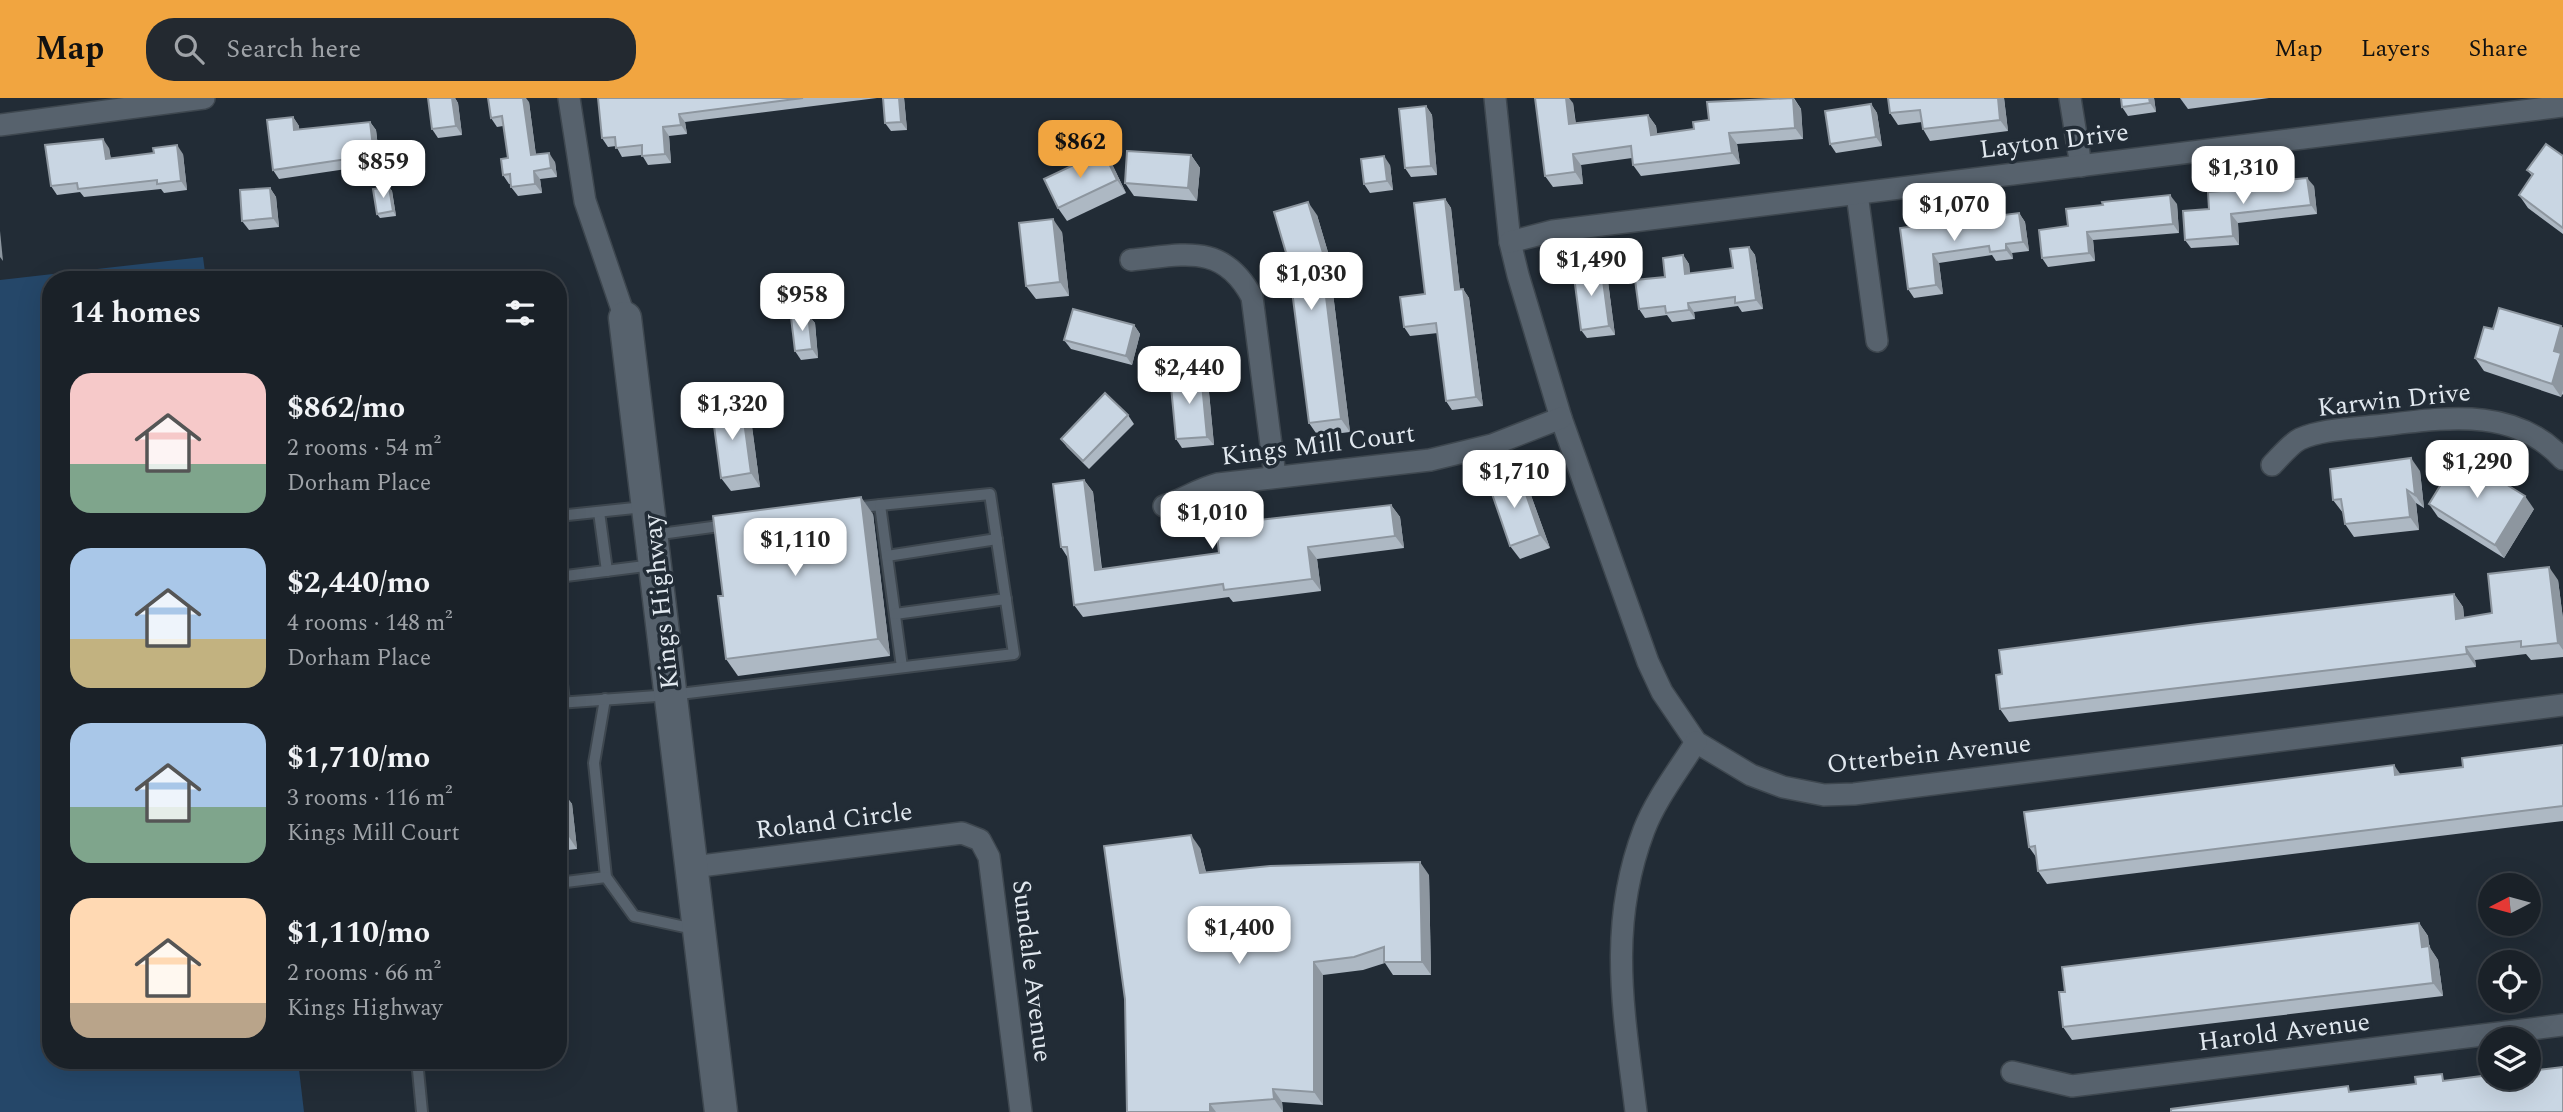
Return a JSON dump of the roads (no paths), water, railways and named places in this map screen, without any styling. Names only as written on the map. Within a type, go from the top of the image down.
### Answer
[{"type":"street","points":[[0,125],[204,98]]},
{"type":"street","name":"Kings Highway","points":[[569,98],[585,201],[625,318],[721,1112]]},
{"type":"street","name":"Otterbein Avenue","points":[[1495,98],[1510,242],[1538,350],[1648,662],[1662,692],[1696,742],[1751,775],[1783,787],[1824,794],[1853,794],[2563,705]]},
{"type":"street","points":[[2070,98],[2081,166]]},
{"type":"street","name":"Layton Drive","points":[[1510,242],[1553,231],[2563,106]]},
{"type":"street","points":[[1857,194],[1877,341]]},
{"type":"street","points":[[1131,260],[1202,254],[1232,267],[1246,286],[1252,297],[1275,477]]},
{"type":"street","name":"Karwin Drive","points":[[2272,465],[2298,440],[2325,432],[2459,417],[2509,424],[2553,448],[2563,459]]},
{"type":"street","name":"Kings Mill Court","points":[[1164,506],[1184,499],[1200,488],[1460,455],[1561,418]]},
{"type":"street","points":[[1636,1112],[1619,968],[1625,893],[1649,818],[1696,742]]},
{"type":"street","name":"Roland Circle","points":[[693,867],[962,834],[980,840]]},
{"type":"street","name":"Sundale Avenue","points":[[980,840],[989,857],[1021,1112]]},
{"type":"street","name":"Harold Avenue","points":[[2012,1072],[2072,1086],[2563,1026]]},
{"type":"lane","points":[[567,702],[671,695],[1014,654],[990,494],[840,510]]},
{"type":"lane","points":[[880,505],[902,667]]},
{"type":"lane","points":[[567,515],[599,512],[653,536]]},
{"type":"lane","points":[[599,512],[607,571]]},
{"type":"lane","points":[[567,576],[607,571],[653,536],[739,524]]},
{"type":"lane","points":[[887,556],[997,539]]},
{"type":"lane","points":[[895,614],[1006,599]]},
{"type":"lane","points":[[605,699],[594,763],[606,877],[634,916],[701,930]]},
{"type":"lane","points":[[567,882],[606,877]]},
{"type":"lane","points":[[417,1069],[422,1112]]}]
